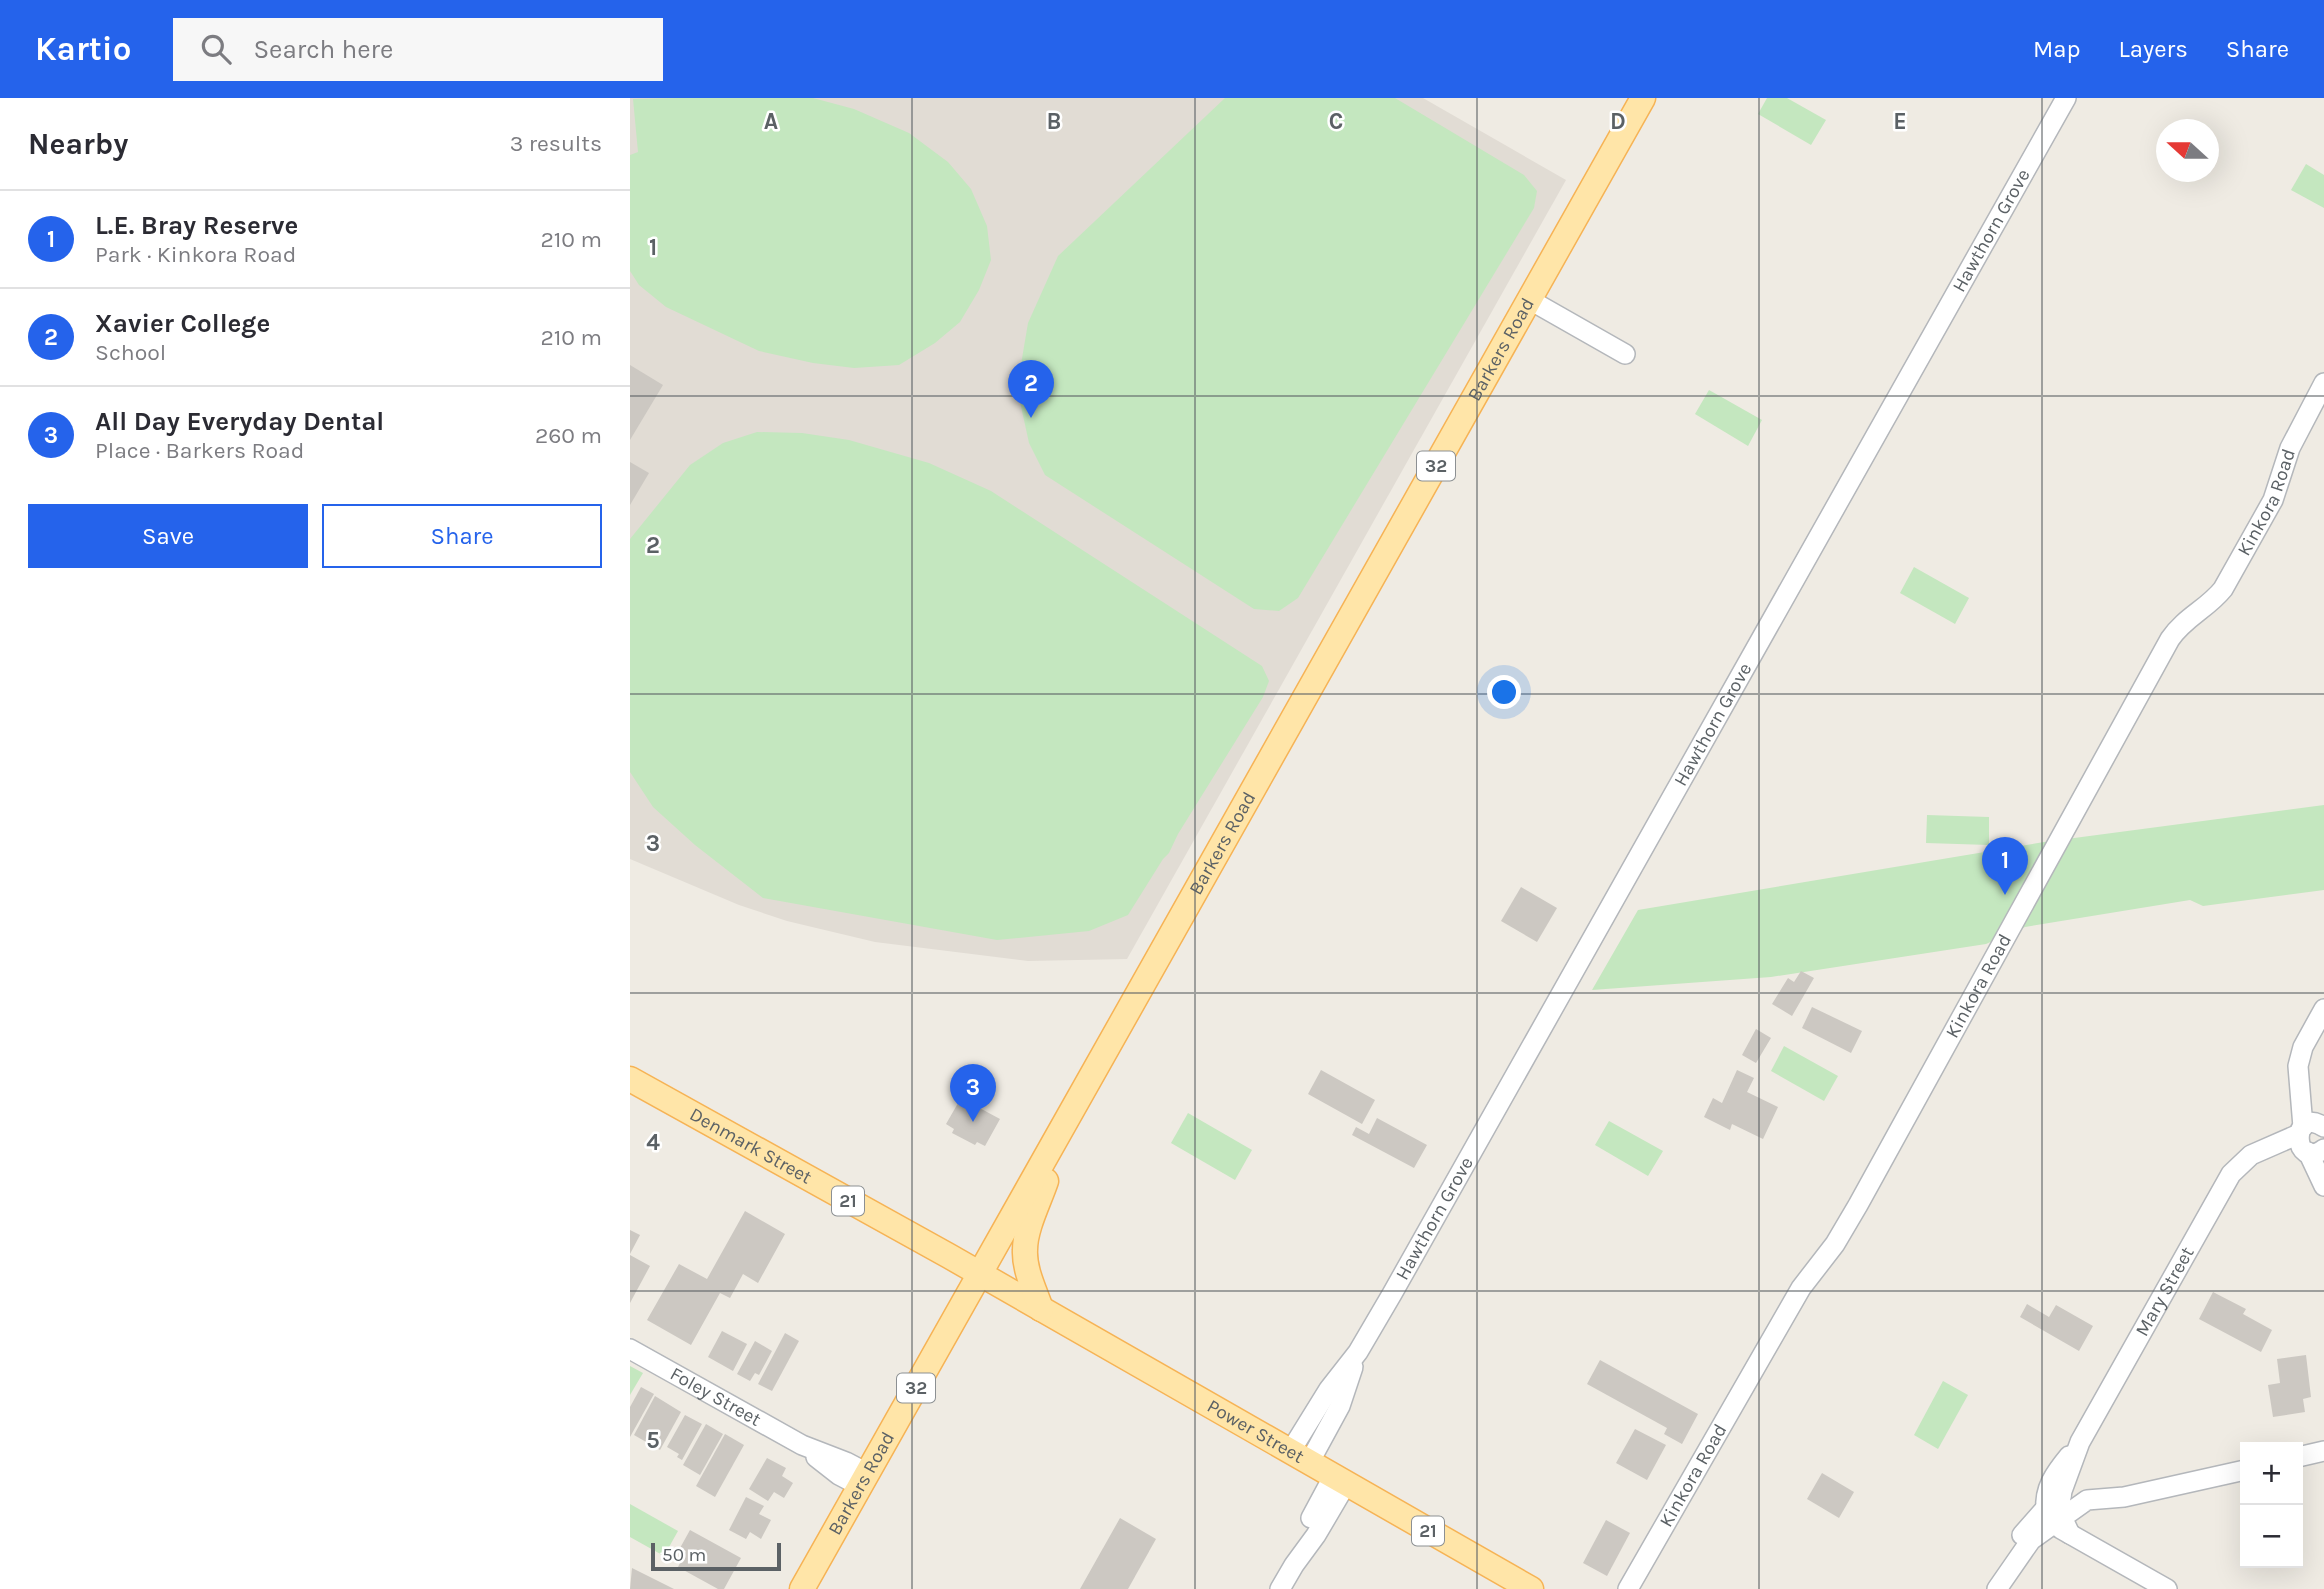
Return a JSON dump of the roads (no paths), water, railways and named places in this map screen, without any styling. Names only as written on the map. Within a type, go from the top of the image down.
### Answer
[{"type":"main road","name":"Barkers Road","points":[[802,1589],[1643,98]]},
{"type":"main road","name":"Denmark Street","points":[[630,1079],[980,1275]]},
{"type":"main road","points":[[1041,1310],[1025,1251],[1058,1133]]},
{"type":"main road","name":"Power Street","points":[[980,1275],[1531,1589]]},
{"type":"street","name":"Hawthorn Grove","points":[[1300,1457],[1329,1389],[1358,1352],[2066,98]]},
{"type":"street","points":[[1530,300],[1625,354]]},
{"type":"street","name":"Kinkora Road","points":[[1628,1589],[1801,1288],[1835,1244],[1858,1205],[2169,639],[2185,620],[2217,597],[2223,589],[2273,500],[2294,440],[2324,383]]},
{"type":"street","points":[[2324,1009],[2299,1056],[2299,1076],[2316,1139],[2324,1186]]},
{"type":"street","name":"Mary Street","points":[[2058,1516],[2047,1492],[2051,1480],[2080,1442],[2231,1174],[2244,1160],[2258,1152],[2316,1139]]},
{"type":"street","name":"Foley Street","points":[[630,1349],[802,1446],[839,1475],[863,1480]]},
{"type":"street","points":[[2303,1456],[2324,1451]]},
{"type":"street","points":[[2001,1582],[2031,1540],[2058,1516],[2091,1513],[2124,1497],[2240,1471]]},
{"type":"street","points":[[1280,1589],[1316,1535],[1339,1480]]},
{"type":"street","points":[[2058,1516],[2167,1589]]},
{"type":"place","name":"Xavier College","points":[[1031,418]]},
{"type":"place","name":"L.E. Bray Reserve","points":[[2005,895]]},
{"type":"place","name":"All Day Everyday Dental","points":[[973,1122]]}]
